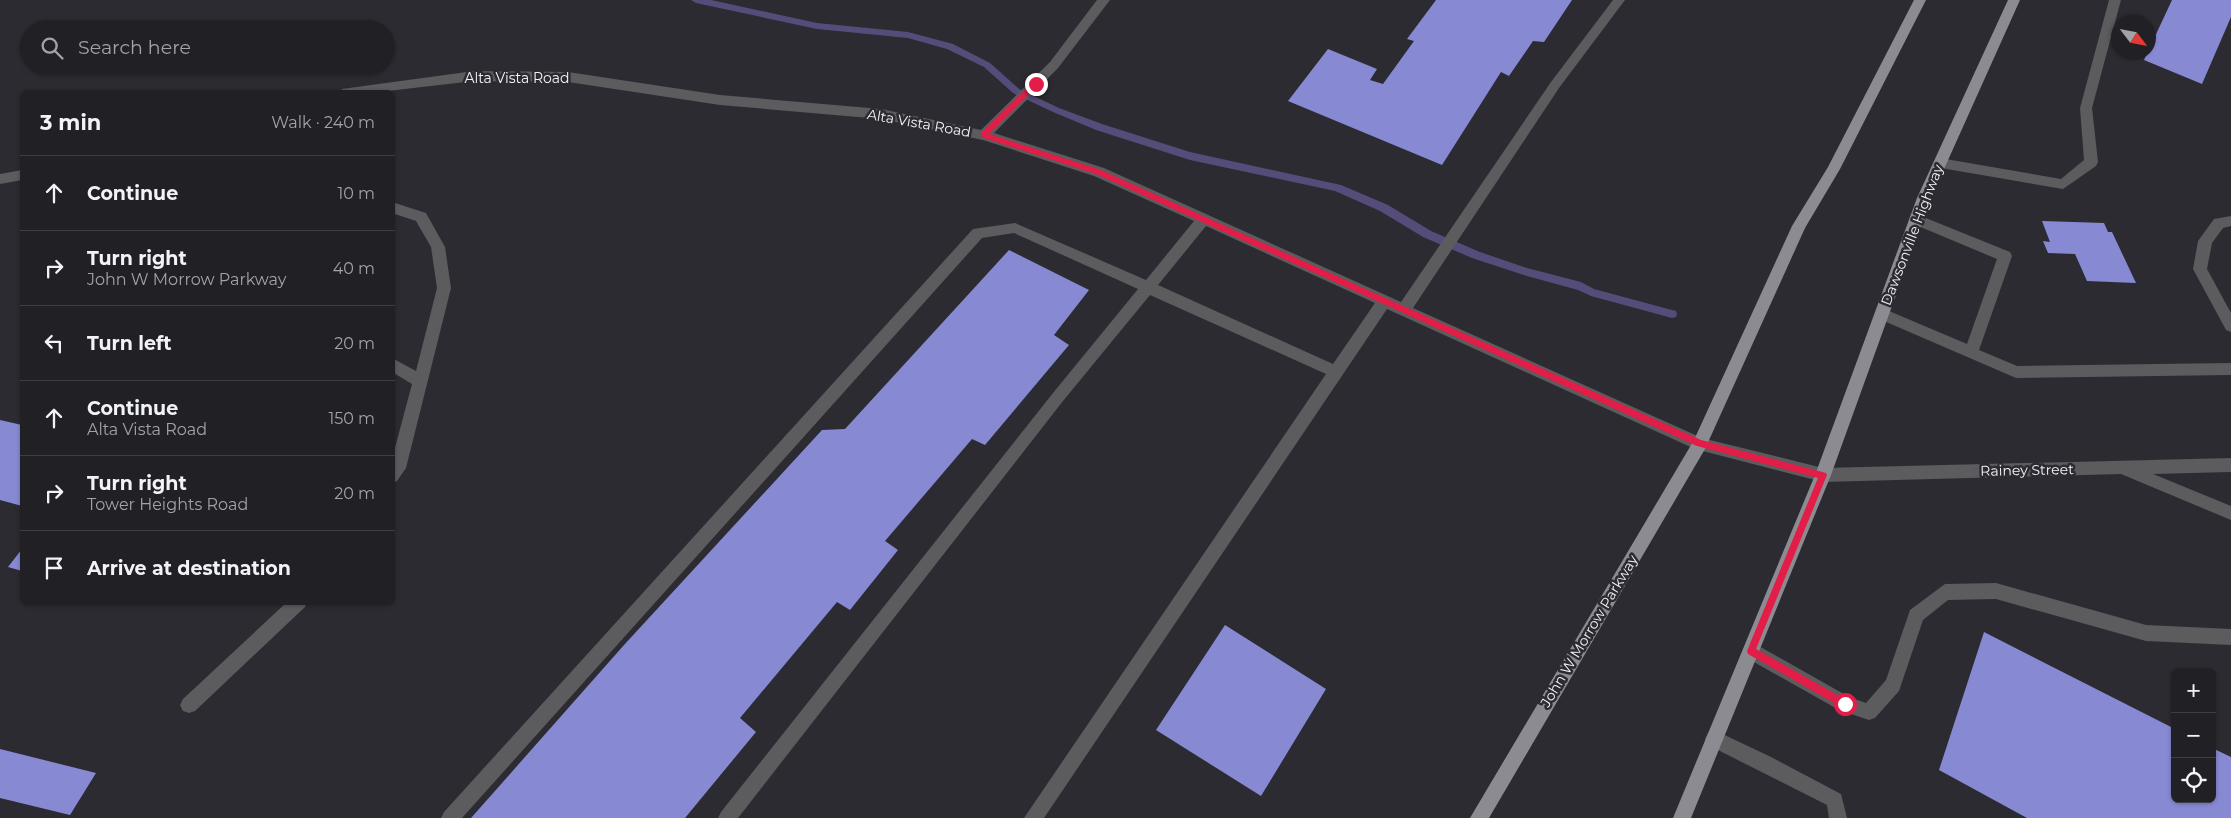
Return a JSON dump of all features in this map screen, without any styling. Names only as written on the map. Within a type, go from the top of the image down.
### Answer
[{"type":"main road","points":[[1700,444],[1799,226],[1833,169],[1920,0]]},
{"type":"main road","name":"Dawsonville Highway","points":[[1823,475],[1916,219],[2014,0]]},
{"type":"main road","name":"John W Morrow Parkway","points":[[1479,818],[1700,444]]},
{"type":"main road","points":[[1682,818],[1823,475]]},
{"type":"street","points":[[984,135],[1054,65],[1104,0]]},
{"type":"street","points":[[1404,310],[1555,85],[1619,0]]},
{"type":"street","points":[[1940,164],[2063,184],[2091,162],[2086,108],[2115,0]]},
{"type":"street","name":"Alta Vista Road","points":[[362,90],[474,76],[568,77],[720,100],[881,114],[984,135],[1099,172],[1700,444]]},
{"type":"street","points":[[0,179],[20,175]]},
{"type":"street","points":[[395,208],[421,217],[438,247],[444,288],[398,468],[395,472]]},
{"type":"street","points":[[1916,219],[2005,256],[1971,353]]},
{"type":"street","points":[[727,818],[1058,397],[1203,220]]},
{"type":"street","points":[[2231,221],[2219,224],[2204,242],[2200,269],[2231,326]]},
{"type":"street","points":[[450,818],[978,233],[1015,228],[1335,371]]},
{"type":"street","points":[[1032,818],[1384,300]]},
{"type":"street","points":[[1882,314],[2016,372],[2231,369]]},
{"type":"street","points":[[395,366],[420,381]]},
{"type":"street","name":"Rainey Street","points":[[1700,444],[1823,475],[2231,466]]},
{"type":"street","points":[[2121,468],[2231,513]]},
{"type":"street","points":[[1751,651],[1845,704],[1869,712],[1893,685],[1916,615],[1944,592],[1996,591],[2146,633],[2231,636]]},
{"type":"street","points":[[189,705],[296,605]]},
{"type":"street","points":[[1714,739],[1765,763],[1835,800],[1838,818]]},
{"type":"building","points":[[1436,0],[1572,0],[1544,42],[1533,41],[1509,76],[1501,72],[1442,165],[1288,101],[1328,49],[1377,69],[1370,80],[1383,84],[1414,41],[1407,39]]},
{"type":"building","points":[[2172,0],[2231,0],[2231,17],[2202,84],[2144,60],[2156,60],[2156,34]]},
{"type":"building","points":[[2042,221],[2104,223],[2108,232],[2112,232],[2136,283],[2087,281],[2075,254],[2048,253],[2043,241],[2050,242]]},
{"type":"building","points":[[1009,250],[1089,290],[1054,335],[1069,345],[985,445],[972,439],[885,541],[898,550],[850,610],[837,602],[740,718],[756,732],[685,818],[471,818],[624,645],[822,430],[845,429]]},
{"type":"building","points":[[0,420],[20,425],[20,505],[0,500]]},
{"type":"building","points":[[20,552],[20,570],[8,567]]},
{"type":"building","points":[[1225,625],[1326,689],[1261,796],[1156,730]]},
{"type":"building","points":[[1984,632],[2171,727],[2171,803],[2216,803],[2216,750],[2231,757],[2231,818],[2027,818],[1939,770]]},
{"type":"building","points":[[0,749],[96,773],[70,815],[0,798]]},
{"type":"waterway","points":[[696,0],[817,26],[908,35],[950,46],[987,65],[1016,91],[1056,110],[1099,127],[1190,156],[1337,188],[1384,208],[1427,234],[1476,255],[1527,272],[1581,286],[1591,292],[1672,314]]},
{"type":"route","points":[[1036,84],[984,135],[1099,172],[1700,444],[1823,475],[1751,651],[1845,704]]}]
